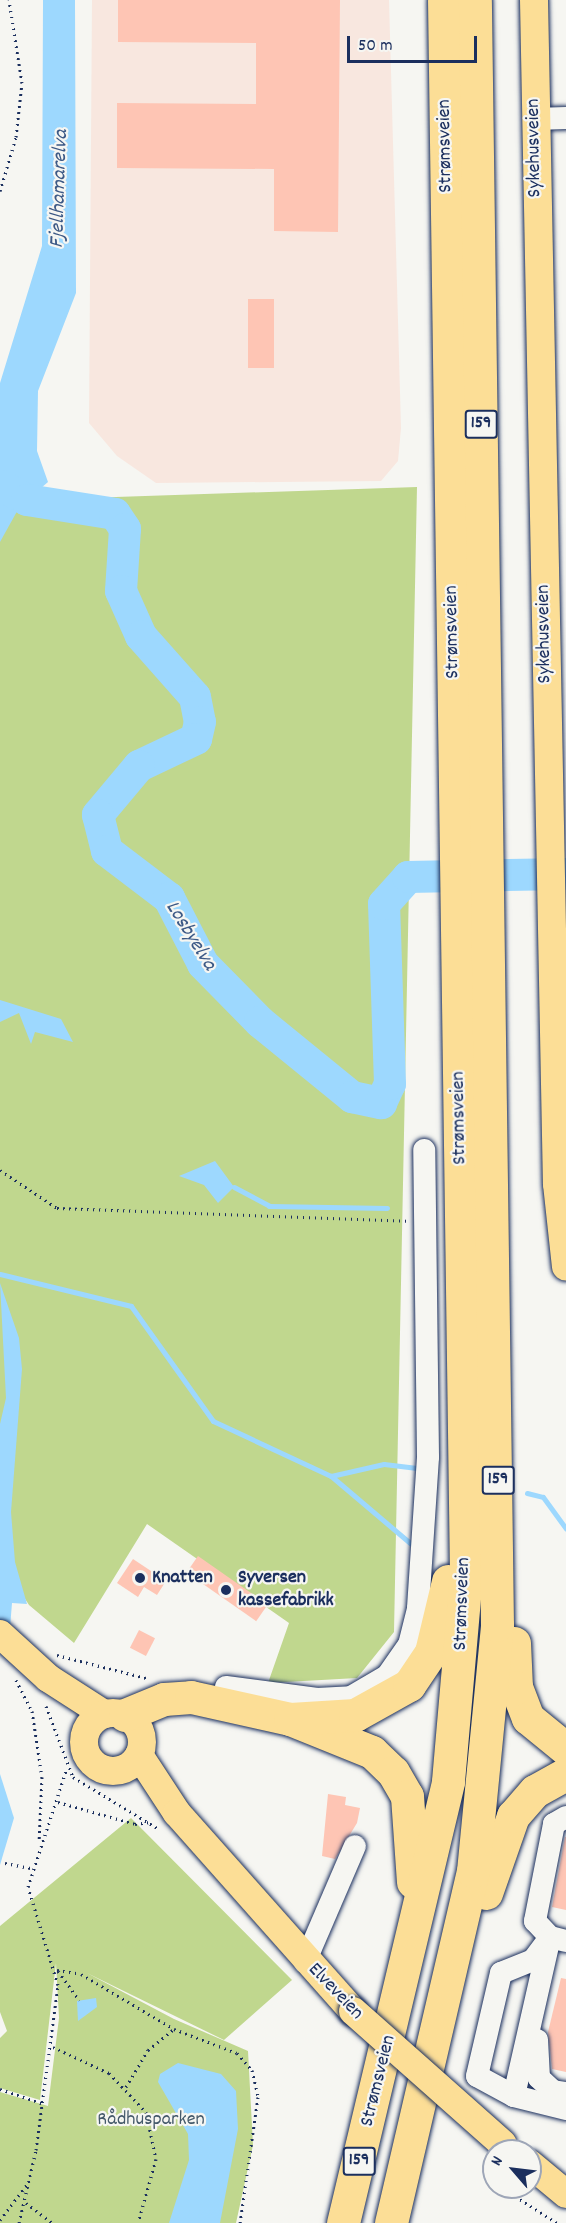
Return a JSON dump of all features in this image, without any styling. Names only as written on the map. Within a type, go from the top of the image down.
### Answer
[{"type":"highway","points":[[436,0],[448,250]]},
{"type":"highway","name":"Strømsveien","points":[[392,2223],[459,1947],[490,1731],[499,1544],[490,1013],[473,908],[456,848],[444,0]]},
{"type":"highway","name":"Strømsveien","points":[[343,2223],[413,1944],[449,1771],[464,1616],[460,1121],[473,908],[488,848],[475,0]]},
{"type":"highway","points":[[490,1013],[507,1199],[516,1687],[535,1728],[566,1749]]},
{"type":"highway","points":[[290,1719],[341,1718],[382,1704],[420,1671],[440,1625],[453,1540],[460,1121]]},
{"type":"highway","points":[[118,1737],[220,1696],[290,1719],[372,1752],[401,1783],[413,1830],[413,1944]]},
{"type":"highway","points":[[392,2223],[429,2127],[502,1842],[523,1804],[566,1774]]},
{"type":"main road","name":"Sykehusveien","points":[[534,0],[550,902],[566,1267]]},
{"type":"main road","name":"Elveveien","points":[[10,1650],[48,1678],[118,1737],[172,1824],[353,2011],[498,2139]]},
{"type":"main road","points":[[547,2174],[566,2194]]},
{"type":"lane","points":[[535,119],[566,118]]},
{"type":"lane","points":[[220,1696],[317,1700],[351,1697],[387,1676],[409,1645],[418,1608],[426,1492],[424,1150]]},
{"type":"lane","points":[[559,1939],[536,1921],[554,1824],[566,1817]]},
{"type":"lane","points":[[305,1962],[355,1846]]},
{"type":"lane","points":[[559,1939],[534,2060],[545,2086],[566,2093]]},
{"type":"lane","points":[[559,1939],[533,1960],[501,1973],[477,2076],[514,2096],[566,2109]]},
{"type":"lane","points":[[514,2096],[559,1939]]},
{"type":"path","points":[[0,191],[16,137],[22,83],[9,0]]},
{"type":"path","points":[[0,1170],[57,1208],[424,1222]]},
{"type":"path","points":[[79,2000],[57,1970],[30,1907],[31,1868],[43,1826],[42,1777],[32,1711],[10,1650],[39,1649],[150,1679]]},
{"type":"path","points":[[46,1706],[67,1768],[81,1783],[150,1822]]},
{"type":"path","points":[[36,1853],[58,1802],[67,1768]]},
{"type":"path","points":[[58,1802],[135,1824],[150,1822],[172,1824]]},
{"type":"path","points":[[4,1863],[31,1868]]},
{"type":"path","points":[[57,1970],[93,1979],[174,2028],[237,2053],[252,2070],[258,2097],[240,2223]]},
{"type":"path","points":[[19,2223],[31,2180],[44,2104],[52,2047],[57,1970]]},
{"type":"path","points":[[126,2087],[143,2056],[174,2028]]},
{"type":"path","points":[[52,2047],[96,2065],[126,2087],[146,2112],[156,2141],[155,2173],[138,2223]]},
{"type":"path","points":[[0,2089],[44,2104]]},
{"type":"path","points":[[0,2220],[31,2180]]},
{"type":"path","points":[[520,2199],[557,2223]]},
{"type":"path","points":[[25,2202],[53,2223]]},
{"type":"shaded area","points":[[92,0],[389,0],[401,428],[398,461],[381,481],[156,483],[117,456],[89,423]]},
{"type":"green space","points":[[417,487],[394,1632],[357,1678],[268,1683],[289,1623],[147,1524],[74,1643],[29,1605],[0,1560],[0,506],[20,506],[27,500]]},
{"type":"green space","name":"Rådhusparken","points":[[131,1818],[292,1980],[224,2040],[87,1973],[174,2019],[248,2051],[253,2145],[236,2223],[0,2223],[0,2092],[48,2106],[59,2018],[56,1963],[40,2100],[0,2088],[0,2038],[7,2031],[0,2012],[0,1926]]},
{"type":"water","name":"Fjellhamarelva","points":[[43,0],[75,0],[76,293],[38,391],[37,451],[48,482],[20,506],[0,542],[0,383],[42,246]]},
{"type":"water","points":[[0,1000],[61,1019],[73,1042],[35,1032],[31,1044],[19,1013],[0,1022]]},
{"type":"water","points":[[215,1161],[234,1187],[218,1203],[204,1185],[179,1176]]},
{"type":"water","points":[[0,1283],[19,1338],[22,1369],[11,1512],[15,1562],[27,1604],[12,1603],[10,1628],[0,1639],[0,1424],[6,1398]]},
{"type":"water","points":[[0,1774],[14,1818],[0,1865]]},
{"type":"water","points":[[96,1998],[97,2007],[78,2021],[77,2001]]},
{"type":"water","points":[[178,2063],[221,2074],[236,2091],[238,2129],[220,2223],[169,2223],[189,2160],[188,2134],[158,2082],[160,2074]]},
{"type":"building","points":[[118,0],[340,0],[338,232],[274,231],[274,169],[117,168],[117,103],[256,104],[256,43],[118,42]]},
{"type":"building","points":[[248,299],[274,299],[274,368],[248,368]]},
{"type":"building","name":"Syversen kassefabrikk","points":[[198,1556],[268,1605],[256,1621],[187,1572]]},
{"type":"building","name":"Knatten","points":[[133,1559],[166,1581],[157,1595],[144,1587],[138,1597],[117,1583]]},
{"type":"building","points":[[139,1630],[155,1638],[146,1656],[130,1648]]},
{"type":"building","points":[[328,1794],[346,1797],[345,1805],[360,1808],[357,1823],[335,1859],[322,1856]]},
{"type":"building","points":[[566,1837],[566,1910],[552,1907]]},
{"type":"building","points":[[561,1978],[566,1979],[566,2072],[552,2069],[548,2032]]},
{"type":"waterway","name":"Losbyelva","points":[[2,486],[27,500],[115,514],[125,529],[121,591],[141,636],[195,697],[200,722],[196,739],[139,766],[98,815],[107,851],[169,898],[203,964],[260,1022],[352,1097],[381,1103],[390,1084],[384,904],[408,877],[566,874]]},
{"type":"waterway","points":[[234,1187],[269,1206],[387,1208]]},
{"type":"waterway","points":[[0,1274],[131,1306],[213,1421],[331,1476],[410,1543]]},
{"type":"waterway","points":[[331,1476],[384,1464],[417,1468]]},
{"type":"waterway","points":[[527,1493],[543,1497],[566,1529]]},
{"type":"place","name":"Knatten","points":[[140,1578]]},
{"type":"place","name":"Syversen kassefabrikk","points":[[226,1590]]}]
